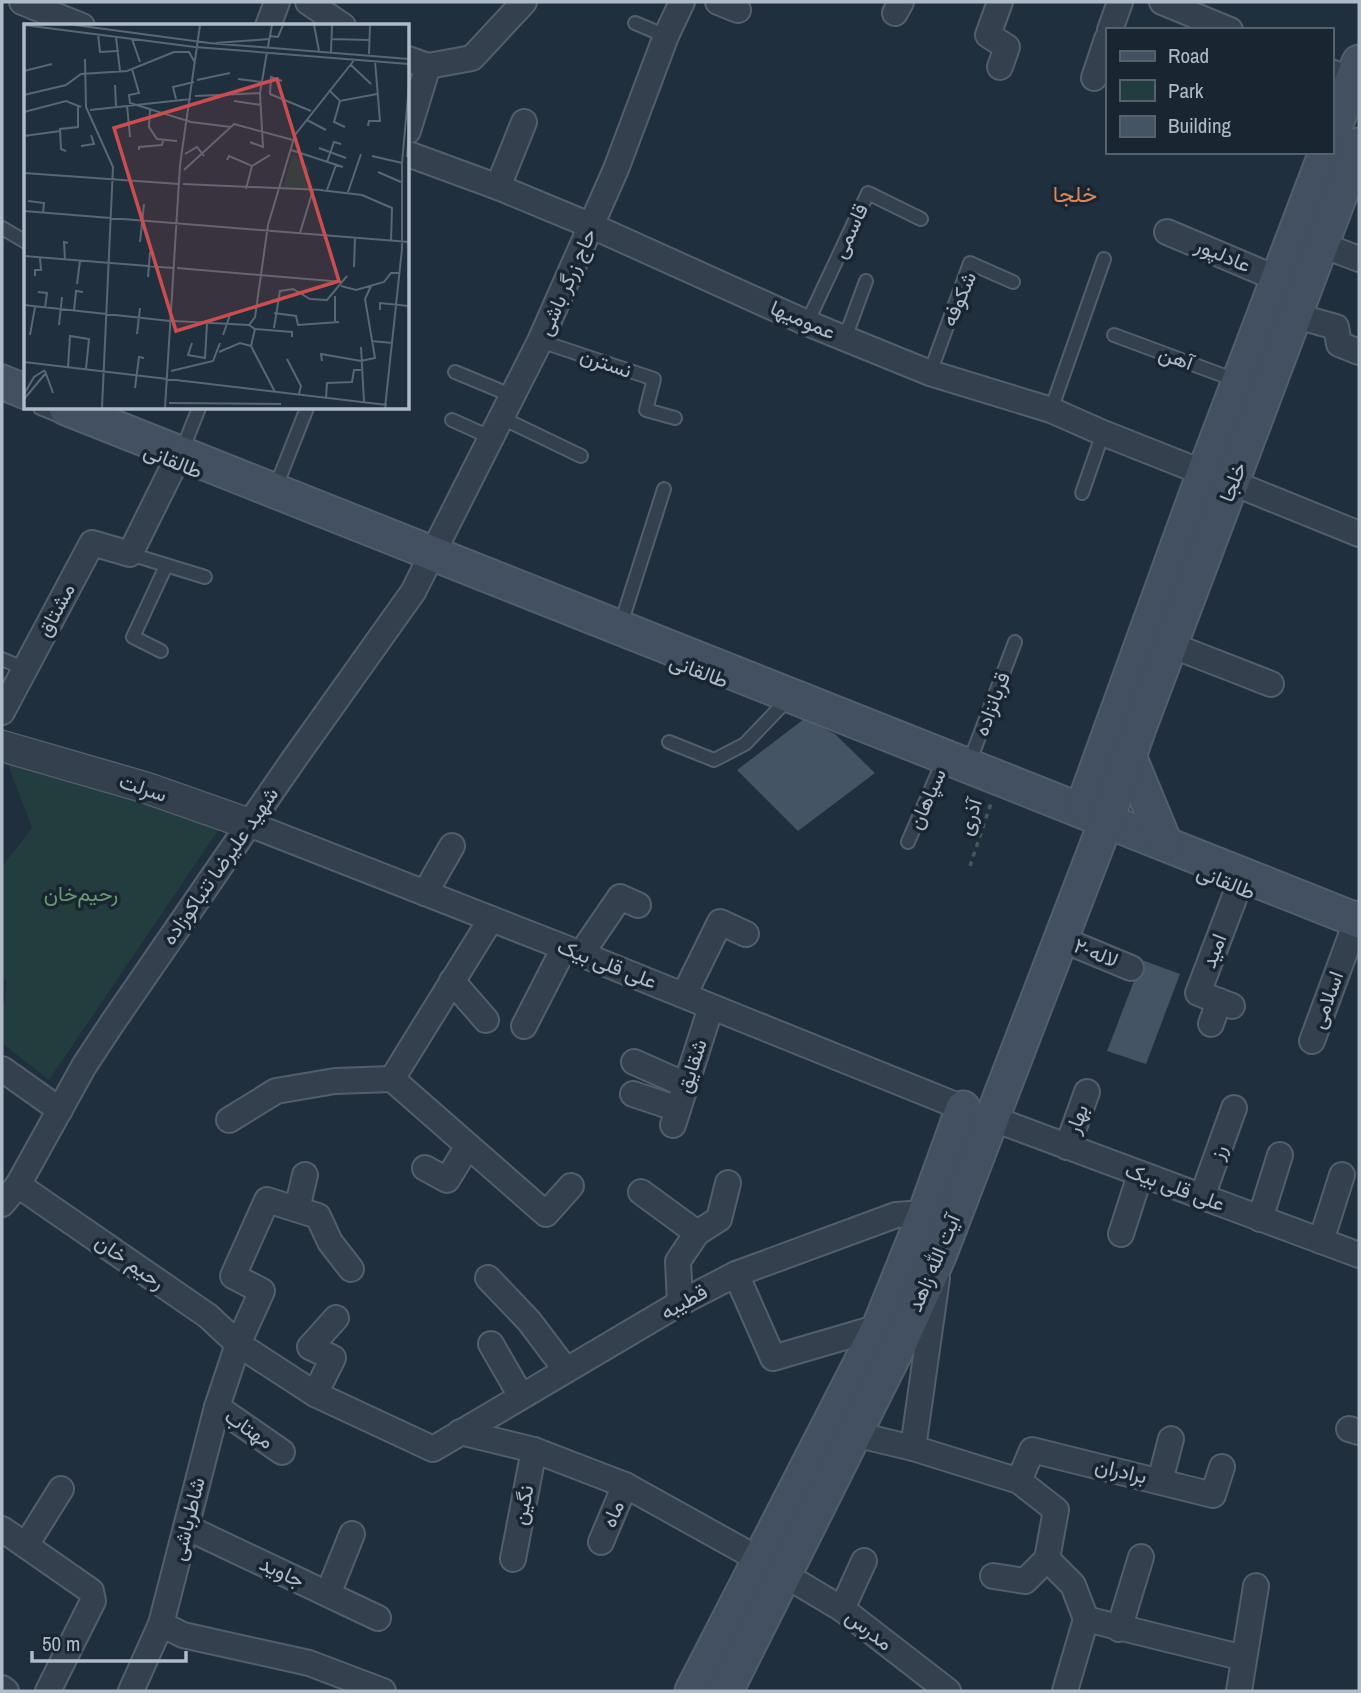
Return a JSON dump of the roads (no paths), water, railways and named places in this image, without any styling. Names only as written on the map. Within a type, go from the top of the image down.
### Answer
[{"type":"main road","name":"خلجا","points":[[1333,149],[1348,72]]},
{"type":"main road","name":"خلجا","points":[[1121,738],[1171,645],[1218,478],[1238,381],[1278,279],[1331,159],[1359,145]]},
{"type":"main road","name":"خلجا","points":[[1097,820],[1121,738],[1218,478],[1296,316],[1322,245],[1331,159]]},
{"type":"main road","points":[[2,382],[24,391]]},
{"type":"main road","name":"طالقانی","points":[[71,410],[178,457],[275,491],[430,559],[620,627],[788,700],[1029,790],[1097,820],[1165,843],[1241,881],[1357,924]]},
{"type":"main road","points":[[1029,790],[1045,790],[1066,780],[1121,738],[1165,843]]},
{"type":"main road","name":"آیت الله زاهد","points":[[726,1691],[773,1568],[879,1327],[925,1213],[977,1113],[1061,939],[1097,820]]},
{"type":"main road","name":"آیت الله زاهد","points":[[692,1691],[773,1568],[854,1434],[899,1345],[939,1256],[977,1113]]},
{"type":"street","points":[[22,2],[77,24]]},
{"type":"street","points":[[269,24],[277,2]]},
{"type":"street","points":[[410,117],[418,63],[472,58],[524,2]]},
{"type":"street","name":"حاج زرگر باشی","points":[[430,559],[540,341],[592,226],[666,36],[682,2]]},
{"type":"street","points":[[1000,2],[988,35],[1007,47],[1000,67]]},
{"type":"street","points":[[1111,28],[1120,2]]},
{"type":"street","points":[[1162,2],[1225,28]]},
{"type":"street","points":[[1094,78],[1106,42]]},
{"type":"street","points":[[498,187],[524,122]]},
{"type":"street","name":"عمومیها","points":[[410,155],[592,226],[807,323],[930,373],[1051,410],[1102,433],[1359,534]]},
{"type":"street","name":"عادلپور","points":[[1167,232],[1278,279]]},
{"type":"street","points":[[1322,245],[1359,259]]},
{"type":"street","points":[[1296,316],[1336,327],[1339,344],[1359,352]]},
{"type":"street","points":[[130,554],[178,457]]},
{"type":"street","name":"مشتاق","points":[[2,712],[92,543],[130,554]]},
{"type":"street","name":"شهید علیرضا تنباکوزاده","points":[[2,1205],[18,1185],[84,1066],[113,1022],[413,592],[430,559]]},
{"type":"street","points":[[1171,645],[1271,684]]},
{"type":"street","name":"سرلت","points":[[2,746],[147,788],[249,824]]},
{"type":"street","name":"سرلت","points":[[2,753],[35,755]]},
{"type":"street","name":"علی قلی بیک","points":[[249,824],[977,1113],[1359,1255]]},
{"type":"street","points":[[425,894],[452,846]]},
{"type":"street","name":"امید","points":[[1221,1010],[1198,993],[1241,881]]},
{"type":"street","points":[[524,1027],[572,951],[620,897],[638,905]]},
{"type":"street","points":[[392,1079],[491,919]]},
{"type":"street","points":[[684,995],[720,922],[746,934]]},
{"type":"street","name":"اسلامی","points":[[1312,1041],[1357,924]]},
{"type":"street","name":"۲-لاله","points":[[1061,939],[1131,968]]},
{"type":"street","points":[[452,981],[486,1020]]},
{"type":"street","name":"شقایق","points":[[633,1094],[676,1117],[711,1007]]},
{"type":"street","points":[[634,1062],[687,1085]]},
{"type":"street","points":[[2,1069],[60,1110]]},
{"type":"street","points":[[229,1120],[276,1091],[335,1081],[392,1079],[546,1214],[570,1186]]},
{"type":"street","name":"بهار","points":[[1067,1147],[1087,1092]]},
{"type":"street","name":"رز","points":[[1202,1197],[1234,1108]]},
{"type":"street","points":[[425,1168],[447,1180],[468,1146]]},
{"type":"street","points":[[1260,1219],[1280,1154]]},
{"type":"street","points":[[305,1175],[297,1209],[318,1216],[330,1242],[351,1269]]},
{"type":"street","points":[[1121,1234],[1140,1175]]},
{"type":"street","points":[[1321,1241],[1342,1175]]},
{"type":"street","points":[[680,1303],[678,1261],[697,1233],[719,1219],[728,1183]]},
{"type":"street","name":"رحیم خان","points":[[18,1185],[208,1316],[239,1344]]},
{"type":"street","points":[[641,1192],[697,1233]]},
{"type":"street","name":"شاطرباشی","points":[[131,1691],[160,1625],[217,1407],[239,1344],[262,1291],[233,1276],[267,1200],[297,1209]]},
{"type":"street","name":"قطیبه","points":[[239,1344],[315,1394],[433,1449],[680,1303],[736,1274],[897,1215],[925,1213]]},
{"type":"street","points":[[913,1448],[939,1256]]},
{"type":"street","points":[[736,1274],[773,1358],[879,1327]]},
{"type":"street","points":[[488,1278],[529,1321],[566,1370]]},
{"type":"street","points":[[315,1394],[333,1358],[310,1346],[336,1318]]},
{"type":"street","points":[[491,1344],[521,1396]]},
{"type":"street","name":"مهتاب","points":[[217,1407],[282,1452]]},
{"type":"street","points":[[460,1432],[534,1450],[625,1485],[773,1568]]},
{"type":"street","points":[[854,1434],[913,1448],[1019,1480],[1056,1510],[1048,1559],[1025,1581],[993,1576]]},
{"type":"street","points":[[1160,1481],[1171,1439]]},
{"type":"street","name":"نگین","points":[[513,1559],[534,1450]]},
{"type":"street","name":"برادران","points":[[1019,1480],[1031,1450],[1213,1495],[1222,1467]]},
{"type":"street","name":"ماه","points":[[601,1542],[625,1485]]},
{"type":"street","points":[[26,1545],[61,1489]]},
{"type":"street","name":"جاوید","points":[[186,1527],[378,1618]]},
{"type":"street","points":[[2,1529],[91,1591],[93,1601],[48,1691]]},
{"type":"street","points":[[328,1594],[352,1534]]},
{"type":"street","points":[[1119,1629],[1141,1557]]},
{"type":"street","points":[[1048,1559],[1073,1585],[1086,1619],[1065,1691]]},
{"type":"street","points":[[842,1609],[864,1561]]},
{"type":"street","name":"مدرس","points":[[773,1568],[842,1609],[948,1691]]},
{"type":"street","points":[[1239,1691],[1256,1586]]},
{"type":"street","points":[[1086,1619],[1244,1658]]},
{"type":"street","points":[[160,1625],[183,1635],[309,1663],[347,1685],[383,1691]]},
{"type":"street","points":[[2,1688],[6,1691]]},
{"type":"lane","points":[[635,23],[666,36]]},
{"type":"lane","name":"قاسمی","points":[[807,323],[868,194],[921,219]]},
{"type":"lane","points":[[2,228],[24,239]]},
{"type":"lane","points":[[1051,410],[1104,259]]},
{"type":"lane","name":"شکوفه","points":[[930,373],[970,263],[1013,282]]},
{"type":"lane","points":[[845,338],[866,281]]},
{"type":"lane","name":"آهن","points":[[1114,335],[1238,381]]},
{"type":"lane","name":"نسترن","points":[[540,341],[654,379],[646,410],[675,418]]},
{"type":"lane","points":[[455,372],[513,396]]},
{"type":"lane","points":[[2,393],[24,401]]},
{"type":"lane","name":"طالقانی","points":[[46,410],[178,457],[788,700]]},
{"type":"lane","points":[[178,457],[198,410]]},
{"type":"lane","points":[[275,491],[306,410]]},
{"type":"lane","points":[[452,421],[497,428],[580,456]]},
{"type":"lane","points":[[1082,493],[1102,433]]},
{"type":"lane","points":[[620,627],[664,489]]},
{"type":"lane","points":[[130,554],[205,577]]},
{"type":"lane","points":[[161,651],[133,637],[166,565]]},
{"type":"lane","name":"قربانزاده","points":[[952,763],[1015,642]]},
{"type":"lane","points":[[2,659],[24,669]]},
{"type":"lane","points":[[669,742],[714,760],[745,744],[788,700]]},
{"type":"lane","name":"طالقانی","points":[[952,763],[996,789],[1097,820],[1241,881]]},
{"type":"lane","name":"سپاهان","points":[[908,842],[952,763]]},
{"type":"district","name":"خلجا","points":[[1075,194]]},
{"type":"park label","name":"رحیم‌خان","points":[[81,894]]}]
